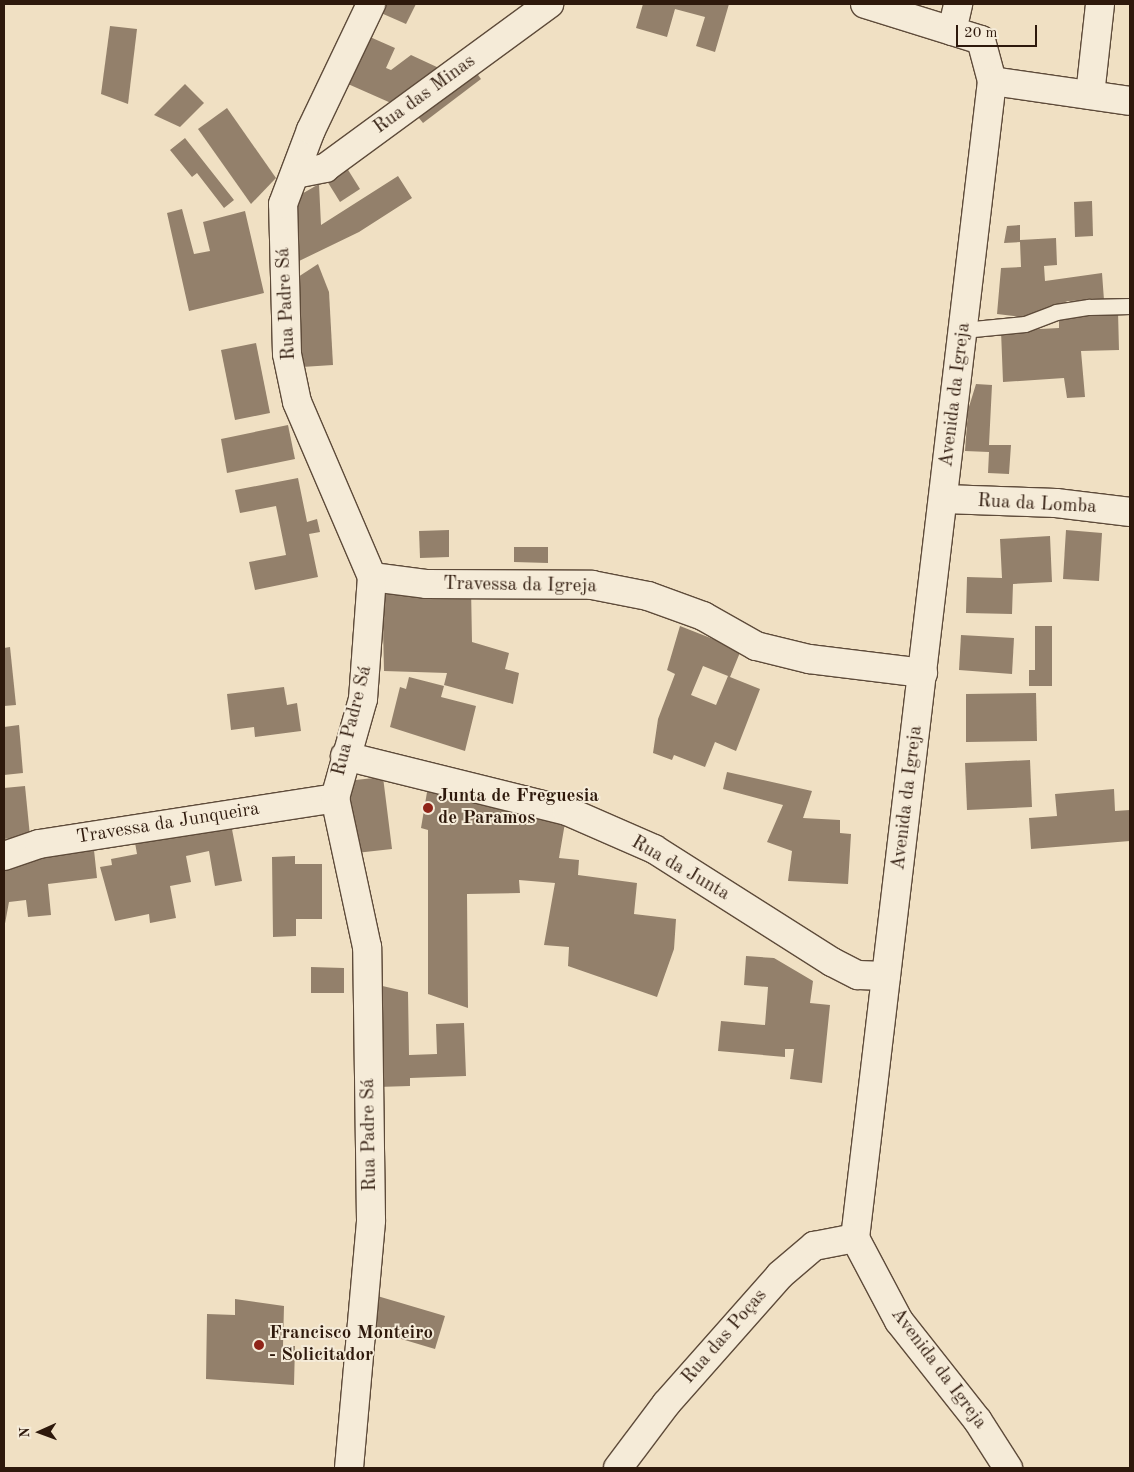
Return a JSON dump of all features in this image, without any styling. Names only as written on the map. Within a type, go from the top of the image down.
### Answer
[{"type":"street","name":"Rua Padre Sá","points":[[349,1468],[371,1220],[367,957],[335,798],[366,680],[372,577],[297,402],[287,354],[283,204],[371,4]]},
{"type":"street","name":"Rua das Minas","points":[[295,174],[325,168],[549,4]]},
{"type":"street","points":[[865,4],[980,40],[992,81],[1130,101]]},
{"type":"street","points":[[952,31],[958,4]]},
{"type":"street","points":[[1090,96],[1100,4]]},
{"type":"street","name":"Avenida da Igreja","points":[[992,81],[855,1238],[898,1321],[978,1421],[1008,1468]]},
{"type":"street","name":"Rua da Lomba","points":[[944,499],[1056,503],[1130,512]]},
{"type":"street","name":"Travessa da Igreja","points":[[372,577],[426,584],[592,585],[648,596],[703,616],[756,646],[809,659],[923,673]]},
{"type":"street","name":"Rua da Junta","points":[[345,756],[567,811],[654,849],[832,962],[858,975],[886,976]]},
{"type":"street","name":"Travessa da Junqueira","points":[[4,856],[39,844],[335,798]]},
{"type":"street","name":"Rua das Poças","points":[[618,1468],[666,1404],[780,1275],[814,1246],[855,1238]]},
{"type":"lane","points":[[963,330],[1025,324],[1056,312],[1090,306],[1130,306]]},
{"type":"building","points":[[385,4],[416,4],[406,24],[381,13]]},
{"type":"building","points":[[643,4],[729,4],[715,52],[696,46],[705,17],[675,9],[667,37],[636,28]]},
{"type":"building","points":[[110,26],[137,29],[128,104],[101,94]]},
{"type":"building","points":[[370,37],[395,48],[386,68],[391,70],[411,55],[439,68],[391,103],[348,84]]},
{"type":"building","points":[[473,68],[481,79],[423,123],[414,112]]},
{"type":"building","points":[[185,84],[204,103],[180,127],[154,115]]},
{"type":"building","points":[[227,108],[276,178],[251,204],[198,129]]},
{"type":"building","points":[[185,138],[234,200],[224,208],[197,173],[192,177],[170,150]]},
{"type":"building","points":[[345,165],[360,189],[340,202],[327,181]]},
{"type":"building","points":[[398,176],[412,198],[359,232],[297,262],[293,199],[319,184],[321,225]]},
{"type":"building","points":[[1092,201],[1093,236],[1075,237],[1074,202]]},
{"type":"building","points":[[182,209],[194,254],[210,251],[203,222],[245,211],[264,293],[189,311],[167,213]]},
{"type":"building","points":[[1020,225],[1020,240],[1056,238],[1057,265],[1044,266],[1045,281],[1102,273],[1104,300],[1068,301],[1023,317],[997,314],[1001,268],[1021,267],[1020,242],[1004,243],[1007,226]]},
{"type":"building","points":[[318,264],[329,292],[333,365],[302,367],[298,277]]},
{"type":"building","points":[[1118,311],[1119,350],[1081,351],[1085,397],[1067,398],[1064,378],[1003,382],[1001,331],[1059,328],[1059,317]]},
{"type":"building","points":[[256,343],[270,413],[235,420],[221,350]]},
{"type":"building","points":[[976,384],[992,385],[989,445],[1011,445],[1009,474],[988,473],[989,452],[965,451],[968,410]]},
{"type":"building","points":[[288,425],[295,459],[227,473],[221,439]]},
{"type":"building","points":[[298,478],[307,522],[317,519],[320,532],[309,534],[318,577],[255,590],[249,562],[286,555],[276,506],[240,513],[235,490]]},
{"type":"building","points":[[449,530],[449,557],[420,558],[419,531]]},
{"type":"building","points":[[1066,530],[1102,533],[1099,581],[1063,579]]},
{"type":"building","points":[[1050,536],[1052,582],[1013,584],[1012,614],[966,613],[967,577],[1002,578],[1000,539]]},
{"type":"building","points":[[514,547],[548,547],[548,563],[514,562]]},
{"type":"building","points":[[382,583],[471,587],[472,642],[509,653],[505,669],[519,673],[513,704],[444,685],[447,673],[384,671]]},
{"type":"building","points":[[680,626],[741,650],[730,677],[760,689],[736,751],[715,742],[705,767],[674,755],[672,760],[653,753],[658,719],[675,674],[667,670]],"holes":[[[703,666],[728,676],[716,705],[691,695]]]},
{"type":"building","points":[[1035,626],[1052,626],[1052,686],[1029,686],[1029,670],[1035,670]]},
{"type":"building","points":[[961,635],[1014,638],[1012,674],[959,670]]},
{"type":"building","points":[[10,647],[16,705],[4,706],[4,648]]},
{"type":"building","points":[[409,677],[444,686],[441,697],[476,706],[465,751],[390,727],[400,687],[406,689]]},
{"type":"building","points":[[284,687],[287,705],[297,703],[301,731],[255,737],[254,727],[231,730],[227,694]]},
{"type":"building","points":[[1036,693],[1037,741],[966,742],[966,694]]},
{"type":"building","points":[[19,725],[23,773],[4,775],[4,727]]},
{"type":"building","points":[[1030,760],[1032,807],[967,810],[965,763]]},
{"type":"building","points":[[727,772],[812,791],[803,818],[840,820],[840,833],[851,834],[848,884],[788,881],[792,851],[767,842],[783,805],[723,789]]},
{"type":"building","points":[[383,777],[392,849],[356,853],[346,781]]},
{"type":"building","points":[[25,786],[30,836],[4,839],[4,788]]},
{"type":"building","points":[[428,786],[566,817],[559,858],[579,860],[578,875],[637,883],[634,914],[676,919],[674,949],[657,997],[568,966],[569,947],[544,945],[555,883],[519,880],[520,893],[467,894],[468,1008],[428,994],[428,830],[421,828]]},
{"type":"building","points":[[1114,789],[1115,811],[1130,810],[1130,841],[1031,849],[1029,818],[1057,816],[1055,794]]},
{"type":"building","points":[[230,819],[242,881],[215,886],[209,851],[186,856],[191,882],[170,886],[176,918],[150,923],[149,914],[115,921],[100,867],[112,865],[111,859],[137,854],[134,837]]},
{"type":"building","points":[[94,850],[97,878],[48,884],[51,915],[28,917],[26,900],[9,902],[4,929],[4,866],[22,858]]},
{"type":"building","points":[[295,856],[295,864],[322,864],[322,919],[296,919],[296,936],[273,937],[272,857]]},
{"type":"building","points":[[746,956],[774,958],[813,981],[810,1003],[830,1005],[822,1083],[790,1079],[794,1049],[785,1049],[785,1057],[718,1051],[721,1021],[765,1025],[768,987],[744,985]]},
{"type":"building","points":[[311,967],[344,968],[344,993],[311,993]]},
{"type":"building","points":[[374,984],[408,992],[409,1055],[437,1054],[436,1024],[464,1023],[466,1076],[410,1078],[410,1086],[377,1087]]},
{"type":"building","points":[[374,1295],[445,1316],[435,1349],[371,1330]]},
{"type":"building","points":[[235,1299],[284,1306],[283,1346],[295,1346],[294,1385],[206,1379],[207,1314],[235,1315]]},
{"type":"place","name":"Junta de Freguesia de Paramos","points":[[428,808]]},
{"type":"place","name":"Francisco Monteiro - Solicitador","points":[[259,1345]]}]
